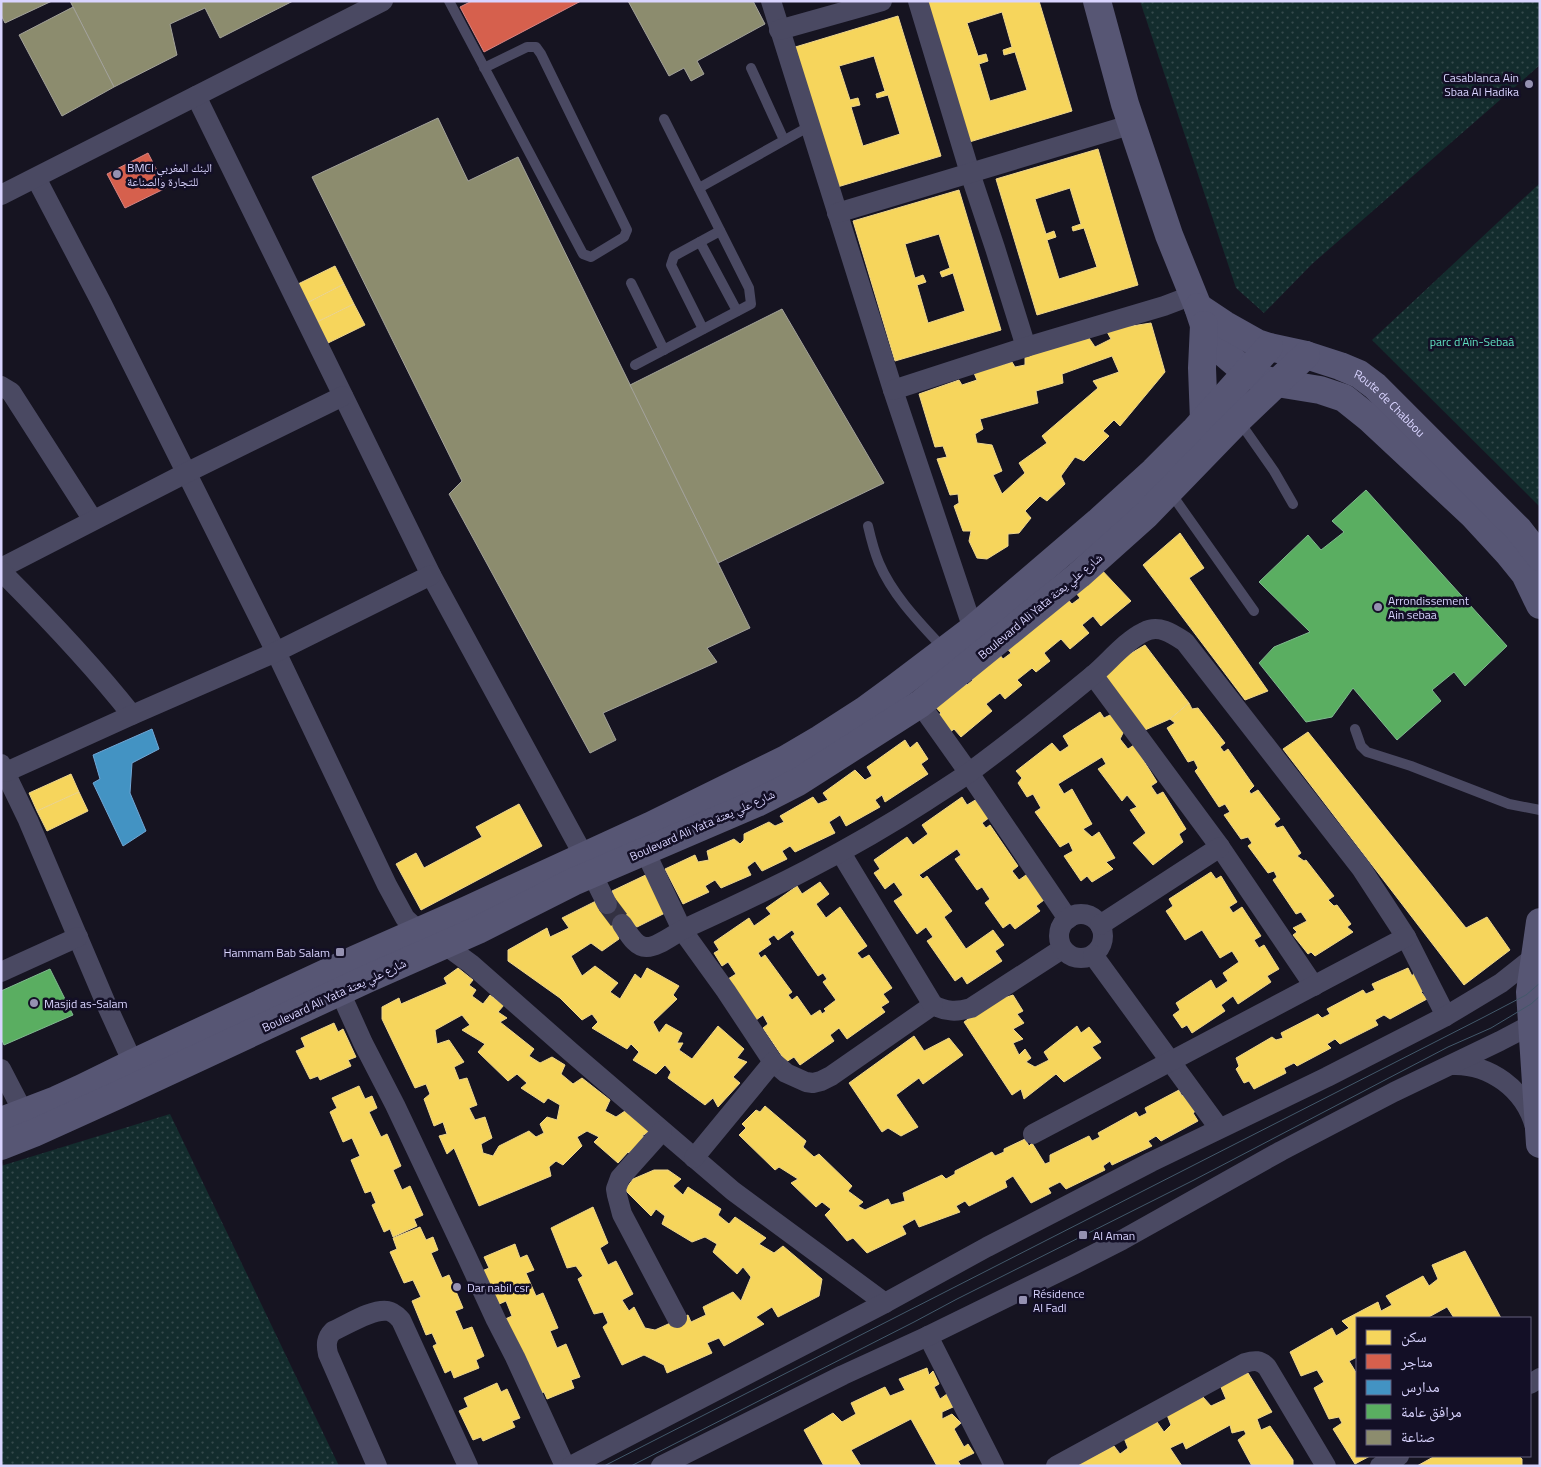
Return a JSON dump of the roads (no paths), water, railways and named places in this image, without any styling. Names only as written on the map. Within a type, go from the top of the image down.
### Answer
[{"type":"street","points":[[1,196],[383,1]]},
{"type":"street","points":[[771,1],[893,390],[973,629]]},
{"type":"street","points":[[779,30],[882,1]]},
{"type":"street","points":[[918,1],[970,173],[996,248],[1026,347]]},
{"type":"street","points":[[1097,1],[1125,104],[1170,235],[1198,309],[1225,354],[1246,372]]},
{"type":"street","points":[[196,96],[431,576],[588,865],[607,904]]},
{"type":"street","points":[[837,213],[1132,124]]},
{"type":"street","points":[[36,178],[101,302],[276,652],[396,903],[405,918],[419,931],[445,945],[471,964],[694,1158],[769,1218],[885,1303]]},
{"type":"street","points":[[893,390],[1026,347],[1164,306],[1198,309]]},
{"type":"street","points":[[1198,309],[1204,421]]},
{"type":"street","name":"Route de Chabbou","points":[[1198,309],[1269,347],[1306,355],[1359,374],[1375,386],[1519,530],[1540,557]]},
{"type":"street","name":"Boulevard Ali Yata شارع علي يعتة","points":[[19,1122],[340,992],[478,930],[573,882],[588,865],[650,826],[786,759],[865,710],[973,629],[1098,522],[1147,477],[1204,421],[1269,347]]},
{"type":"street","name":"Boulevard Ali Yata شارع علي يعتة","points":[[1,1146],[19,1122],[80,1089],[133,1062],[356,959],[419,931],[588,865],[644,851],[757,803],[798,782],[920,704],[1079,576],[1170,491],[1238,420],[1306,355]]},
{"type":"street","name":"Route de Chabbou","points":[[1246,372],[1277,383],[1320,390],[1344,398],[1369,418],[1473,515],[1508,552],[1525,574],[1540,605]]},
{"type":"street","points":[[1,386],[11,392],[93,520]]},
{"type":"street","points":[[132,715],[58,629],[1,569],[93,520],[343,396]]},
{"type":"street","points":[[133,1062],[4,768],[276,652],[431,576]]},
{"type":"street","points":[[622,924],[639,945],[654,946],[682,930],[841,853],[970,773],[1093,675],[1132,640],[1143,632],[1151,629],[1161,629],[1185,642],[1361,868],[1406,937],[1446,1016]]},
{"type":"street","points":[[1093,675],[1220,846],[1314,986]]},
{"type":"street","points":[[920,704],[970,773],[1068,919]]},
{"type":"street","points":[[1100,925],[1220,846]]},
{"type":"street","points":[[644,851],[682,930],[774,1062],[786,1073],[806,1082],[821,1081],[933,1004]]},
{"type":"street","points":[[841,853],[933,1004],[947,1011],[962,1011],[971,1008],[1062,949]]},
{"type":"street","points":[[1085,915],[1091,917],[1100,925],[1103,938],[1098,951],[1093,955],[1080,959],[1067,954],[1062,949],[1059,933],[1062,925],[1068,919],[1073,916],[1085,915]]},
{"type":"street","points":[[1540,922],[1530,992],[1536,1022],[1540,1146]]},
{"type":"street","points":[[1,972],[78,937]]},
{"type":"street","points":[[1033,1134],[1406,937]]},
{"type":"street","points":[[1093,955],[1219,1128]]},
{"type":"street","points":[[571,1466],[885,1303],[987,1247],[1219,1128],[1327,1077],[1446,1016],[1501,983],[1534,957]]},
{"type":"street","points":[[340,992],[515,1357],[565,1466]]},
{"type":"street","points":[[661,1466],[843,1375],[928,1336],[1122,1240],[1281,1151],[1536,1022]]},
{"type":"street","points":[[694,1158],[774,1062]]},
{"type":"street","points":[[1449,1065],[1462,1064],[1479,1068],[1493,1074],[1509,1086],[1527,1109],[1540,1146]]},
{"type":"street","points":[[1,1070],[19,1122]]},
{"type":"street","points":[[662,1131],[620,1178],[616,1189],[622,1214],[677,1318]]},
{"type":"street","points":[[377,1466],[328,1354],[327,1342],[333,1332],[372,1313],[386,1311],[396,1314],[401,1320],[468,1466]]},
{"type":"street","points":[[928,1336],[994,1466]]},
{"type":"street","points":[[1056,1466],[1245,1363],[1258,1361],[1266,1367],[1326,1466]]},
{"type":"street","points":[[1380,1466],[1397,1457]]},
{"type":"lane","points":[[449,1],[484,68],[583,254],[591,257],[624,237],[627,230],[536,47],[527,47],[484,68]]},
{"type":"lane","points":[[751,68],[784,140]]},
{"type":"lane","points":[[635,365],[751,304],[749,288],[664,119]]},
{"type":"lane","points":[[699,188],[810,126]]},
{"type":"lane","points":[[704,329],[671,266],[674,256],[720,231]]},
{"type":"lane","points":[[700,242],[737,311]]},
{"type":"lane","points":[[631,283],[664,350]]},
{"type":"lane","points":[[1238,420],[1274,471],[1293,504]]},
{"type":"lane","points":[[1170,491],[1254,611]]},
{"type":"lane","points":[[868,526],[879,564],[889,581],[920,622],[945,650]]},
{"type":"lane","points":[[1355,729],[1361,746],[1367,752],[1411,766],[1508,804],[1540,810]]},
{"type":"tunnel","points":[[607,904],[622,924]]},
{"type":"tram line","points":[[604,1466],[1484,1017],[1526,995],[1540,983]]},
{"type":"tram line","points":[[631,1466],[1194,1180],[1448,1047],[1491,1028],[1531,1004],[1540,996]]},
{"type":"place","name":"Casablanca Ain Sbaa Al Hadika","points":[[1529,84]]},
{"type":"place","name":"BMCI البنك المغربي للتجارة والصناعة","points":[[117,174]]},
{"type":"place","name":"Arrondissement Ain sebaa","points":[[1378,607]]},
{"type":"place","name":"Hammam Bab Salam","points":[[340,952]]},
{"type":"place","name":"Masjid as-Salam","points":[[34,1003]]},
{"type":"place","name":"Al Aman","points":[[1083,1235]]},
{"type":"place","name":"Dar nabil csr","points":[[457,1287]]},
{"type":"place","name":"Résidence Al Fadl","points":[[1023,1300]]},
{"type":"park label","name":"parc d'Aïn-Sebaâ","points":[[1472,341]]}]
